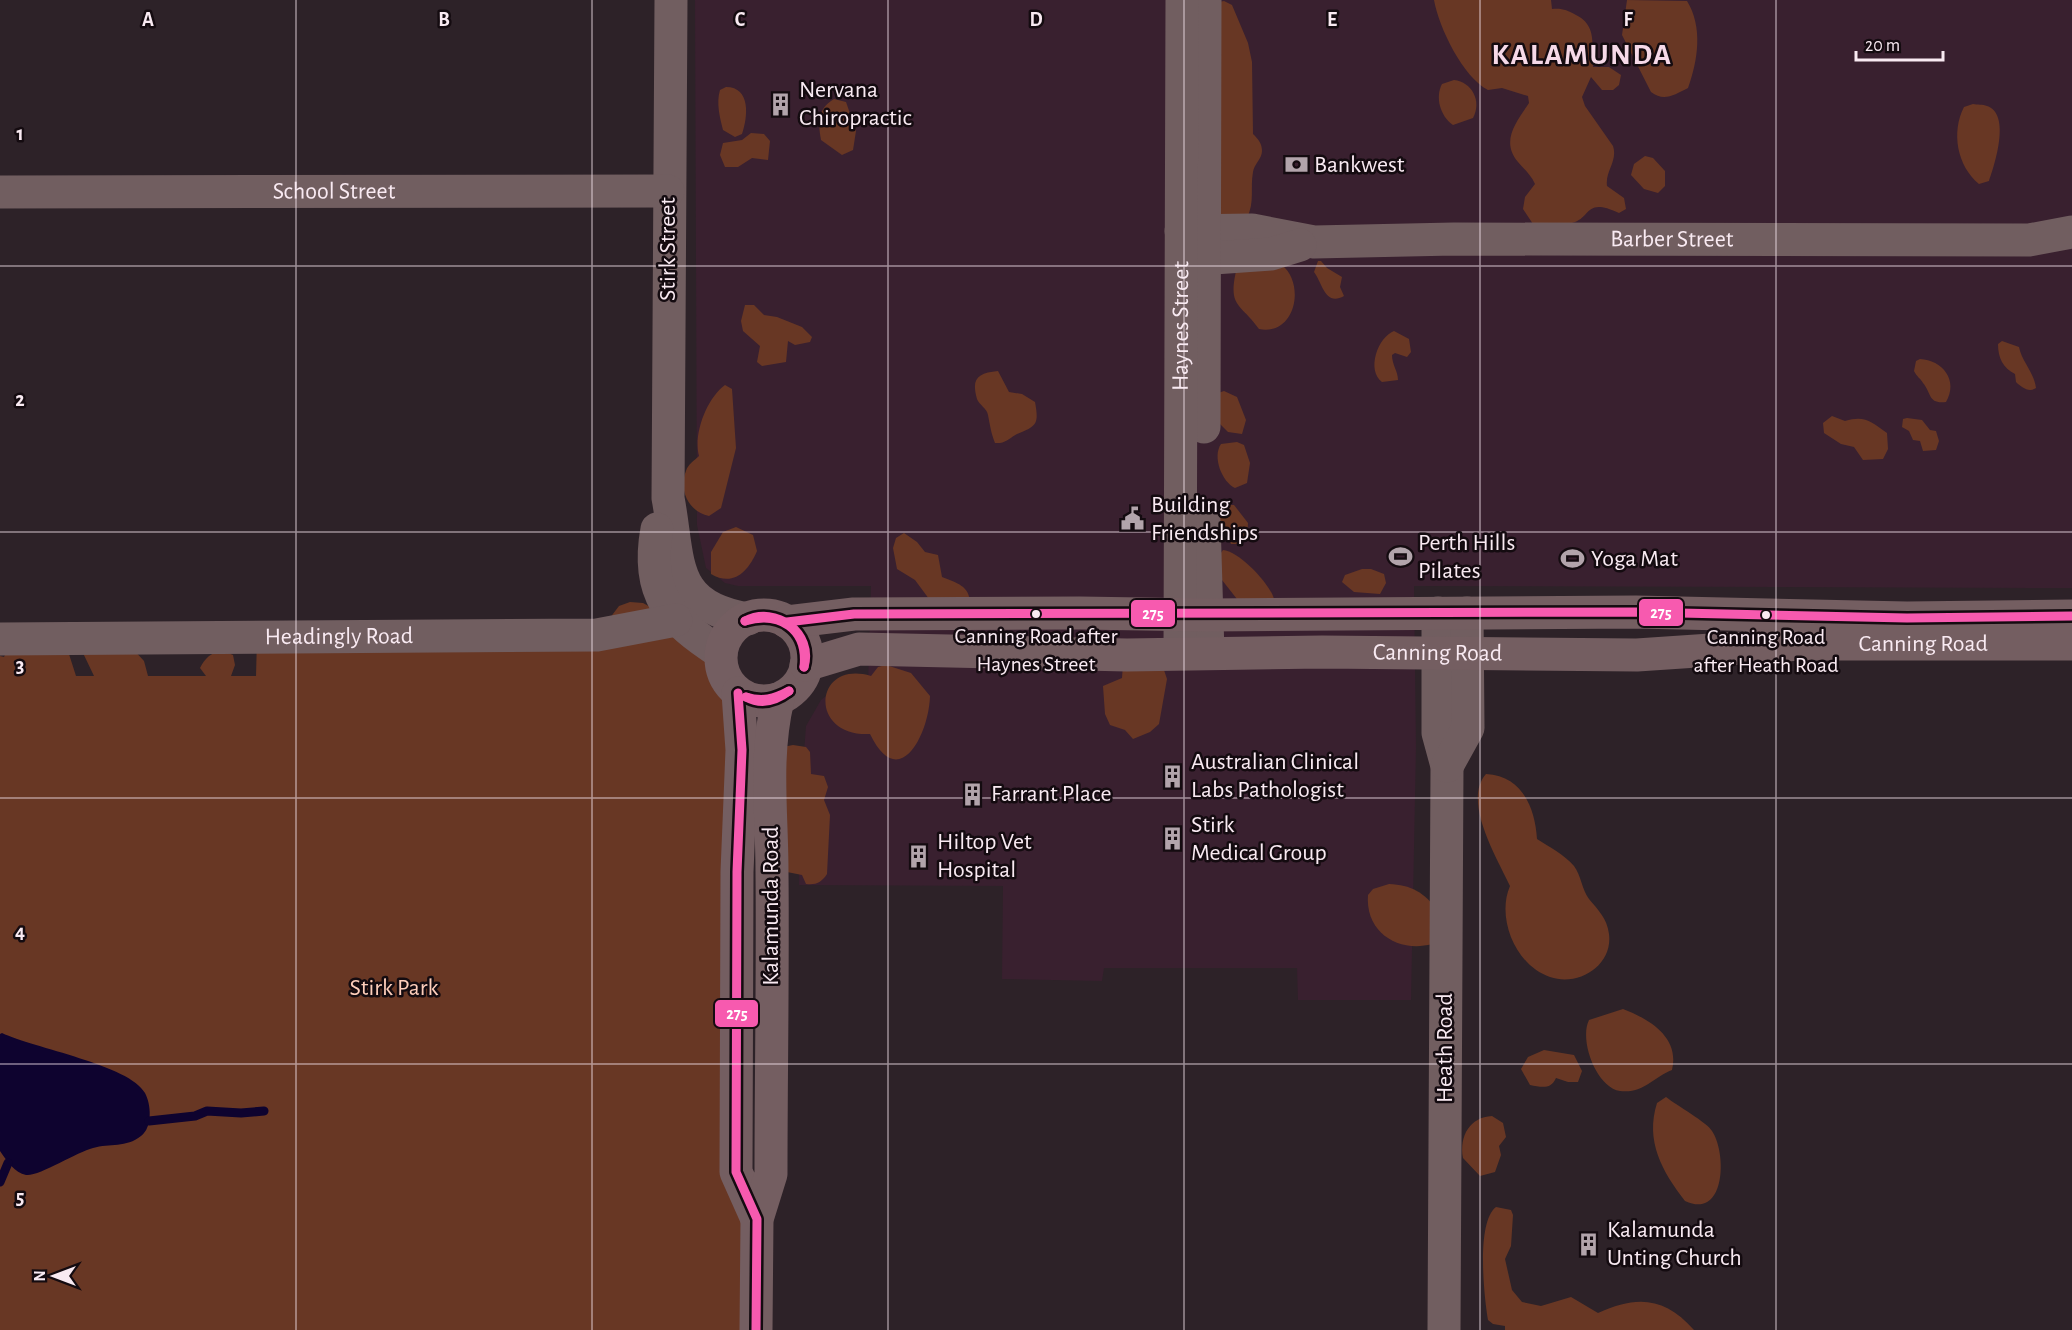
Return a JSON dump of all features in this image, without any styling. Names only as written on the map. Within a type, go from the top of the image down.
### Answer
[{"type":"main road","name":"Canning Road","points":[[787,622],[854,614],[1194,615],[1592,612],[1907,618],[2072,616]]},
{"type":"main road","points":[[1591,654],[1592,612]]},
{"type":"main road","points":[[760,615],[787,622],[803,641],[806,664],[797,686],[778,699],[757,701],[738,693],[725,676],[721,653],[726,639],[735,627],[747,619],[760,615]]},
{"type":"main road","name":"Canning Road","points":[[806,664],[859,649],[1083,654],[1322,652],[1637,655],[1801,644],[2072,644]]},
{"type":"main road","name":"Kalamunda Road","points":[[738,693],[742,750],[735,1011],[736,1172],[757,1219]]},
{"type":"main road","name":"Kalamunda Road","points":[[756,1330],[757,1219],[771,1174],[772,872],[768,758],[770,733],[778,699]]},
{"type":"main road","points":[[737,872],[772,872]]},
{"type":"main road","points":[[735,1011],[771,1012]]},
{"type":"street","name":"Stirk Street","points":[[671,0],[668,191],[668,498],[675,533],[676,562],[687,589],[722,615],[747,619]]},
{"type":"street","name":"Haynes Street","points":[[1182,0],[1193,245],[1194,653]]},
{"type":"street","name":"Haynes Street","points":[[1193,245],[1205,0]]},
{"type":"street","name":"School Street","points":[[0,192],[668,191]]},
{"type":"street","name":"Barber Street","points":[[1193,245],[1271,254],[1314,242],[1454,239],[2029,240],[2072,232]]},
{"type":"street","name":"Barber Street","points":[[2029,240],[2072,250]]},
{"type":"street","name":"Stirk Street","points":[[668,498],[657,531],[656,573],[664,604],[676,620],[721,653]]},
{"type":"street","name":"Heath Road","points":[[1444,1330],[1447,766],[1467,728],[1452,655],[1452,613]]},
{"type":"street","name":"Headingly Road","points":[[0,639],[597,635],[676,620]]},
{"type":"shaded area","points":[[695,0],[2072,0],[2072,588],[1414,586],[1416,747],[1411,1000],[1298,1000],[1297,968],[1104,968],[1102,981],[1002,979],[1003,886],[799,885],[800,806],[806,726],[821,700],[839,686],[868,684],[871,586],[738,586],[725,583],[706,568],[697,525]]},
{"type":"shaded area","points":[[0,1034],[80,1058],[121,1074],[136,1083],[145,1093],[149,1103],[150,1115],[145,1132],[130,1142],[93,1148],[32,1175],[18,1172],[0,1151]]},
{"type":"green space","points":[[1434,0],[1551,0],[1552,9],[1576,15],[1588,25],[1592,37],[1593,67],[1609,67],[1621,75],[1619,85],[1613,90],[1602,90],[1591,77],[1582,97],[1585,106],[1613,146],[1614,156],[1607,186],[1624,198],[1626,209],[1619,213],[1600,207],[1590,210],[1572,223],[1533,224],[1523,209],[1525,197],[1535,184],[1518,162],[1510,146],[1512,131],[1529,103],[1528,96],[1502,88],[1488,90],[1479,84],[1454,51],[1441,24]]},
{"type":"green space","points":[[1627,0],[1687,1],[1697,33],[1696,55],[1688,88],[1665,97],[1651,92],[1622,35]]},
{"type":"green space","points":[[1224,1],[1232,5],[1248,43],[1252,62],[1253,134],[1262,148],[1261,157],[1253,172],[1251,206],[1247,218],[1222,218],[1219,210],[1219,2]]},
{"type":"green space","points":[[1454,80],[1466,84],[1474,93],[1476,112],[1473,118],[1453,125],[1442,112],[1439,95],[1442,84]]},
{"type":"green space","points":[[726,87],[740,92],[746,104],[746,119],[742,134],[735,137],[723,130],[718,105],[720,90]]},
{"type":"green space","points":[[834,99],[846,102],[856,131],[853,150],[842,155],[821,140],[820,134],[819,122],[824,107]]},
{"type":"green space","points":[[1973,104],[1985,105],[1994,111],[2000,129],[1995,163],[1989,181],[1979,184],[1961,158],[1957,138],[1964,107]]},
{"type":"green space","points":[[751,133],[764,134],[770,141],[768,160],[752,158],[738,167],[725,167],[720,155],[723,143],[742,140]]},
{"type":"green space","points":[[1645,156],[1653,158],[1665,171],[1665,186],[1658,193],[1644,189],[1631,175],[1634,164]]},
{"type":"green space","points":[[1318,261],[1342,277],[1340,287],[1344,296],[1338,299],[1332,298],[1325,292],[1314,272]]},
{"type":"green space","points":[[1282,265],[1294,284],[1293,307],[1281,325],[1271,329],[1259,329],[1235,298],[1234,280],[1237,267]]},
{"type":"green space","points":[[745,305],[754,305],[764,315],[777,317],[802,327],[812,337],[810,342],[795,345],[788,341],[786,362],[762,366],[757,362],[760,346],[743,331],[741,321]]},
{"type":"green space","points":[[1394,331],[1409,339],[1411,352],[1407,357],[1395,353],[1392,355],[1398,380],[1382,382],[1375,370],[1376,354],[1383,340]]},
{"type":"green space","points":[[2002,341],[2019,347],[2036,388],[2028,390],[2023,387],[2016,382],[2015,374],[2004,366],[1998,344]]},
{"type":"green space","points":[[1920,359],[1935,363],[1946,373],[1951,386],[1946,402],[1933,400],[1915,373],[1916,361]]},
{"type":"green space","points":[[998,371],[1009,392],[1022,394],[1035,402],[1037,415],[1035,423],[1029,429],[1005,442],[995,443],[985,408],[977,399],[975,386],[981,375]]},
{"type":"green space","points":[[725,385],[732,389],[736,448],[721,508],[709,516],[702,514],[691,505],[684,493],[683,485],[688,466],[699,456],[698,437],[707,407],[712,398]]},
{"type":"green space","points":[[1224,391],[1237,397],[1246,420],[1242,434],[1228,432],[1219,423],[1218,393]]},
{"type":"green space","points":[[1832,416],[1845,421],[1867,420],[1887,433],[1888,449],[1883,459],[1863,460],[1854,447],[1841,444],[1824,433],[1823,423]]},
{"type":"green space","points":[[1903,419],[1922,420],[1930,430],[1936,431],[1939,441],[1936,450],[1923,451],[1920,441],[1913,440],[1909,431],[1902,427]]},
{"type":"green space","points":[[1237,442],[1244,445],[1250,463],[1247,483],[1235,488],[1222,475],[1218,462],[1218,449],[1221,444]]},
{"type":"green space","points":[[1222,505],[1234,505],[1248,523],[1247,538],[1238,544],[1231,544],[1218,516]]},
{"type":"green space","points":[[736,527],[753,535],[757,551],[749,565],[739,575],[733,578],[719,578],[711,574],[711,552],[723,532]]},
{"type":"green space","points":[[904,533],[917,542],[925,552],[938,555],[942,577],[965,589],[970,604],[935,607],[915,580],[897,569],[893,548],[896,538]]},
{"type":"green space","points":[[1223,550],[1237,556],[1253,569],[1267,585],[1274,599],[1244,608],[1222,580],[1218,557]]},
{"type":"green space","points":[[1362,569],[1371,569],[1384,574],[1386,583],[1380,594],[1354,592],[1342,582],[1345,575]]},
{"type":"green space","name":"Stirk Park","points":[[630,602],[643,603],[654,609],[722,667],[731,686],[756,1330],[0,1330],[0,656],[4,657],[10,644],[68,651],[76,676],[94,676],[83,653],[132,648],[144,661],[148,676],[206,676],[200,668],[203,663],[210,655],[223,652],[233,655],[235,665],[231,676],[256,676],[257,638],[597,635],[619,606]]},
{"type":"green space","points":[[1123,664],[1164,670],[1167,679],[1159,724],[1150,732],[1133,739],[1125,730],[1110,725],[1105,714],[1103,686],[1122,678]]},
{"type":"green space","points":[[886,665],[911,673],[930,696],[924,726],[918,741],[910,752],[901,758],[891,759],[881,751],[870,734],[850,732],[836,724],[828,712],[826,700],[829,688],[838,678],[852,674],[871,676],[878,667]]},
{"type":"green space","points":[[793,745],[806,747],[810,752],[811,774],[824,776],[828,787],[824,800],[830,815],[827,874],[818,883],[813,884],[806,884],[802,875],[787,872],[783,747]]},
{"type":"green space","points":[[1486,774],[1509,780],[1524,795],[1533,816],[1537,839],[1561,854],[1574,866],[1587,895],[1604,919],[1608,928],[1609,945],[1606,955],[1592,971],[1572,979],[1550,977],[1527,963],[1512,939],[1506,912],[1506,899],[1510,886],[1490,845],[1480,814],[1478,799],[1480,785]]},
{"type":"green space","points":[[1389,884],[1404,886],[1416,891],[1427,898],[1437,910],[1432,944],[1420,946],[1396,942],[1378,930],[1372,920],[1368,895],[1373,889]]},
{"type":"green space","points":[[1623,1009],[1643,1018],[1660,1031],[1667,1039],[1673,1058],[1672,1070],[1642,1088],[1628,1091],[1611,1088],[1604,1081],[1592,1062],[1586,1039],[1589,1020]]},
{"type":"green space","points":[[1544,1050],[1574,1055],[1582,1071],[1578,1082],[1556,1078],[1548,1086],[1530,1085],[1521,1069],[1528,1057]]},
{"type":"green space","points":[[1666,1097],[1705,1123],[1717,1141],[1720,1154],[1720,1181],[1716,1193],[1709,1201],[1699,1204],[1685,1201],[1669,1178],[1658,1155],[1653,1130],[1654,1117],[1657,1103]]},
{"type":"green space","points":[[1492,1116],[1503,1123],[1506,1137],[1499,1146],[1501,1155],[1495,1172],[1480,1176],[1463,1158],[1463,1142],[1472,1124],[1484,1117]]},
{"type":"green space","points":[[1496,1207],[1511,1210],[1513,1215],[1511,1246],[1505,1259],[1512,1290],[1522,1302],[1541,1306],[1571,1297],[1598,1313],[1625,1303],[1650,1302],[1672,1311],[1694,1330],[1505,1330],[1505,1326],[1493,1324],[1488,1320],[1483,1260],[1486,1228],[1490,1215]]},
{"type":"waterway","points":[[149,1121],[195,1116],[207,1111],[241,1113],[264,1111]]},
{"type":"waterway","points":[[0,1182],[8,1163]]},
{"type":"transit line","name":"275","points":[[787,622],[854,614],[1636,612],[1907,618],[2072,616]]},
{"type":"transit line","name":"275","points":[[745,621],[757,617],[769,617],[790,625],[798,633],[803,643],[806,655],[804,667]]},
{"type":"transit line","name":"275","points":[[745,621],[770,619],[789,626],[801,642],[804,667]]},
{"type":"transit line","name":"275","points":[[746,697],[768,699],[789,691]]},
{"type":"transit line","name":"275","points":[[746,697],[757,701],[768,701],[789,691]]},
{"type":"transit line","name":"275","points":[[738,693],[742,750],[737,872],[736,1172],[757,1219],[756,1330]]},
{"type":"place","name":"Nervana Chiropractic","points":[[781,104]]},
{"type":"place","name":"Bankwest","points":[[1296,165]]},
{"type":"place","name":"Building Friendships","points":[[1133,519]]},
{"type":"place","name":"Perth Hills Pilates","points":[[1400,557]]},
{"type":"place","name":"Yoga Mat","points":[[1573,559]]},
{"type":"place","name":"Canning Road after Haynes Street","points":[[1036,614]]},
{"type":"place","name":"Canning Road after Heath Road","points":[[1766,615]]},
{"type":"place","name":"Australian Clinical Labs Pathologist","points":[[1173,776]]},
{"type":"place","name":"Farrant Place","points":[[973,794]]},
{"type":"place","name":"Stirk Medical Group","points":[[1173,839]]},
{"type":"place","name":"Hiltop Vet Hospital","points":[[919,856]]},
{"type":"place","name":"Kalamunda Unting Church","points":[[1589,1244]]},
{"type":"district","name":"KALAMUNDA","points":[[1582,55]]}]
